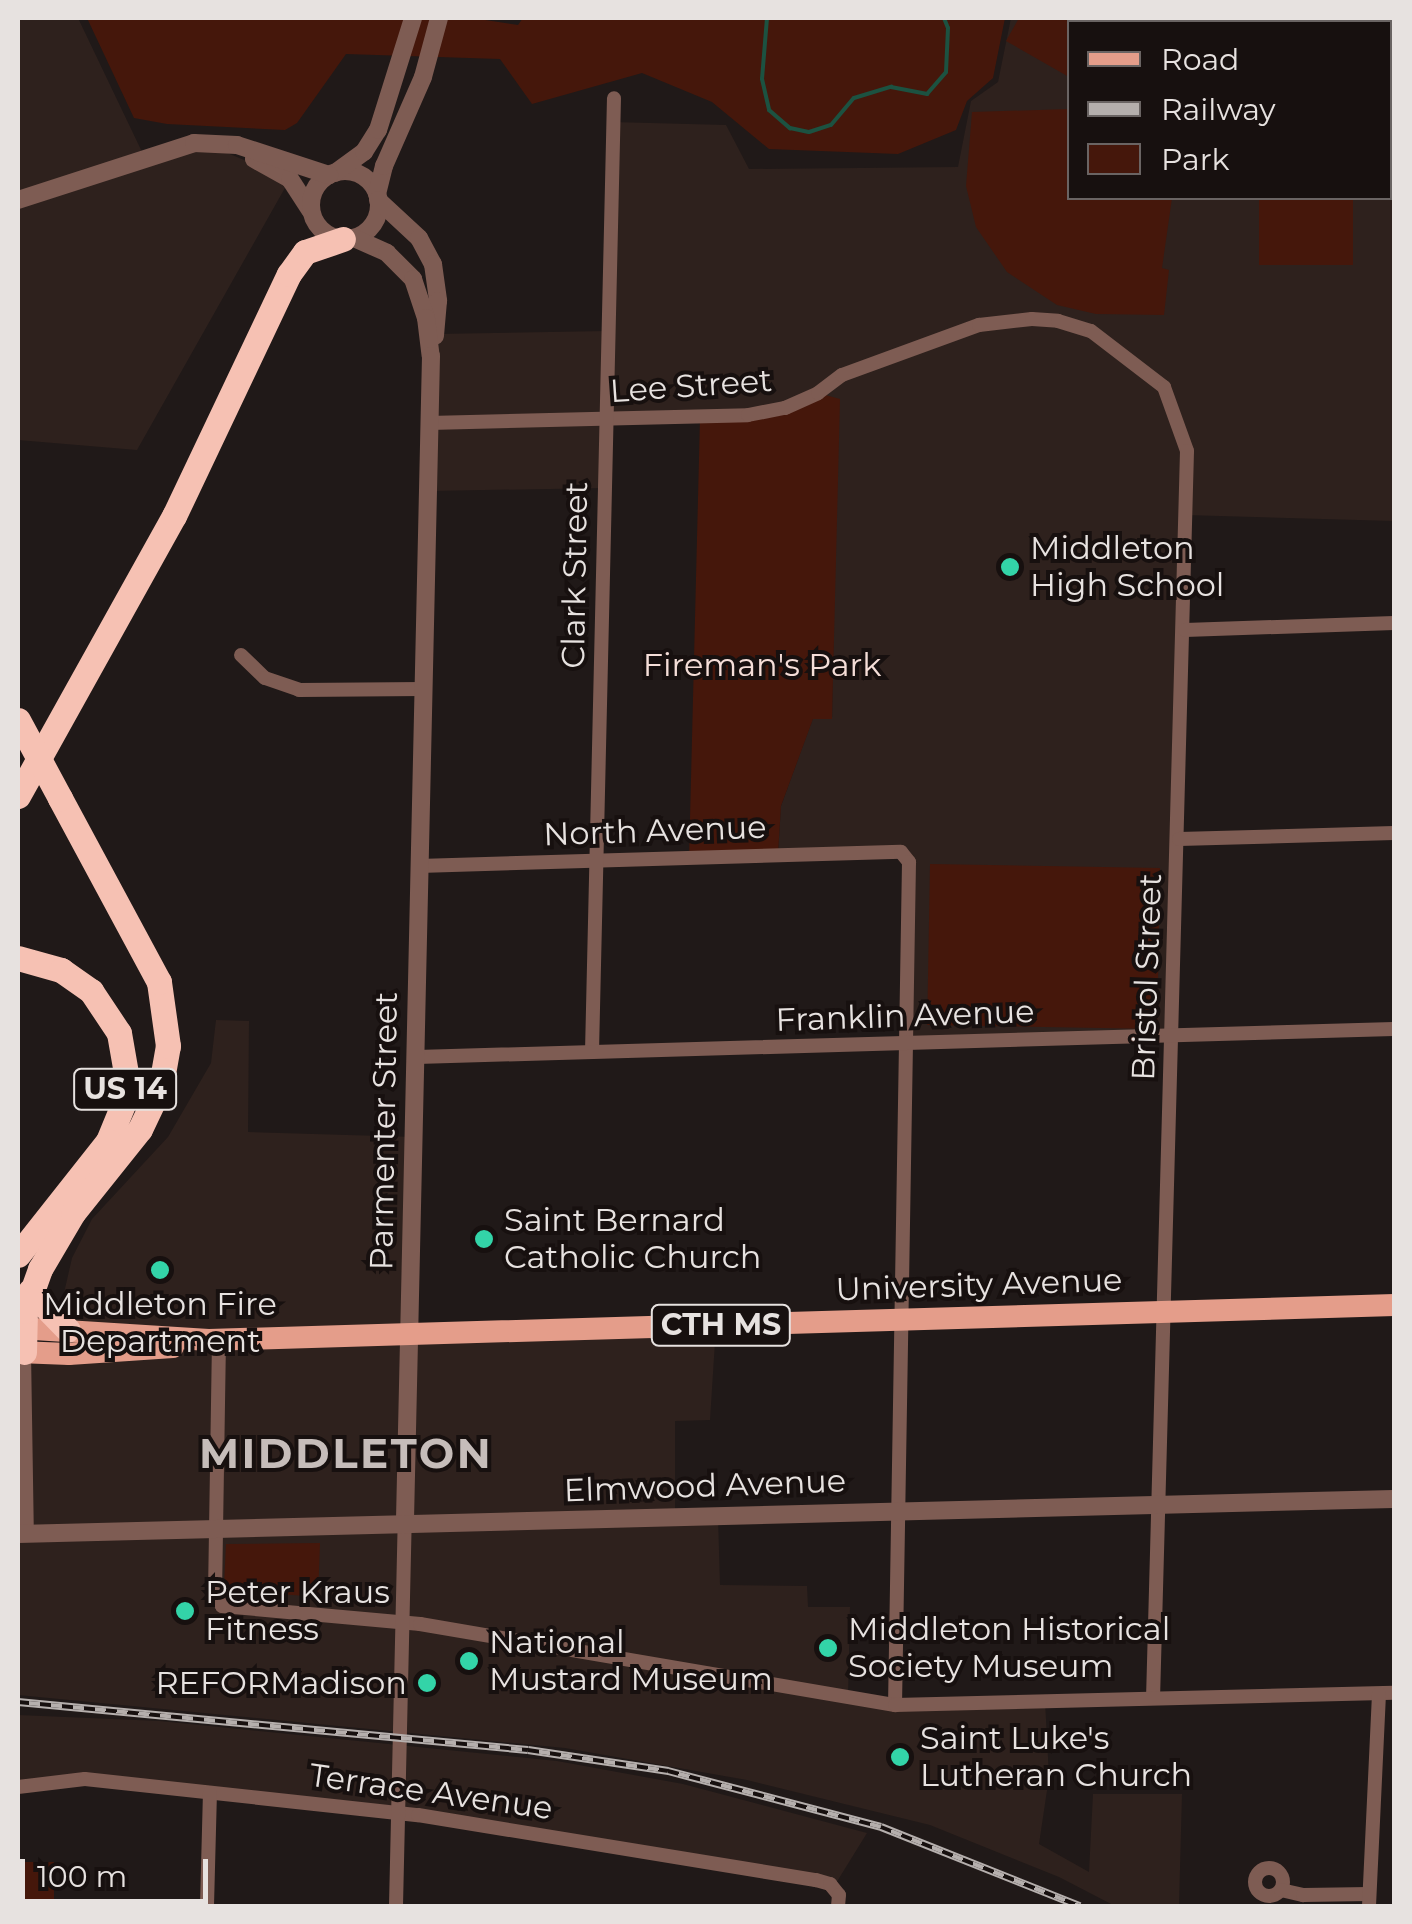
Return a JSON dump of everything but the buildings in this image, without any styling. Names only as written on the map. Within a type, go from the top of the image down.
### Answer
[{"type":"highway","points":[[18,796],[174,516],[288,274],[310,250],[349,238]]},
{"type":"highway","points":[[18,720],[158,982],[168,1046],[160,1085],[140,1129],[56,1236],[30,1291],[21,1340]]},
{"type":"highway","name":"US 14","points":[[18,958],[61,970],[92,991],[119,1033],[126,1073],[124,1102],[108,1141],[20,1256]]},
{"type":"highway","points":[[30,1291],[68,1330]]},
{"type":"main road","name":"University Avenue","points":[[21,1340],[109,1353],[212,1340],[1394,1305]]},
{"type":"main road","name":"University Avenue","points":[[21,1340],[68,1330],[212,1340]]},
{"type":"street","points":[[312,215],[312,196],[332,174],[364,152],[378,130],[412,18]]},
{"type":"street","points":[[167,150],[225,152],[262,161],[290,178],[324,232],[349,238],[376,219],[384,166],[424,76],[439,18]]},
{"type":"street","name":"Clark Street","points":[[592,1052],[614,98]]},
{"type":"street","points":[[18,200],[194,143],[238,146],[332,174],[364,178],[378,197]]},
{"type":"street","name":"Parmenter Street","points":[[378,197],[419,238],[433,264],[438,301],[429,424],[396,1906]]},
{"type":"street","name":"Parmenter Street","points":[[349,238],[387,253],[413,279],[426,318],[431,356]]},
{"type":"street","name":"Lee Street","points":[[429,424],[743,416],[785,408],[818,394],[842,375],[980,325],[1058,320]]},
{"type":"street","name":"Bristol Street","points":[[1058,320],[1090,331],[1164,387],[1178,417],[1187,452],[1153,1698]]},
{"type":"street","points":[[1185,630],[1394,623]]},
{"type":"street","points":[[241,655],[265,678],[299,690],[423,689]]},
{"type":"street","points":[[1179,839],[1394,833]]},
{"type":"street","name":"North Avenue","points":[[419,866],[902,852],[909,862],[909,1043]]},
{"type":"street","name":"Franklin Avenue","points":[[416,1058],[1394,1029]]},
{"type":"street","points":[[896,1705],[909,1043]]},
{"type":"street","points":[[21,1340],[22,1534]]},
{"type":"street","points":[[212,1340],[219,1602],[242,1610],[402,1622],[896,1705],[1386,1693],[1369,1900],[1282,1890]]},
{"type":"street","name":"Elmwood Avenue","points":[[22,1534],[1394,1499]]},
{"type":"street","name":"Terrace Avenue","points":[[18,1787],[85,1779],[398,1812],[816,1880],[833,1888],[838,1906]]},
{"type":"street","points":[[207,1906],[210,1793]]},
{"type":"shaded area","points":[[18,18],[78,18],[144,156],[167,150],[225,152],[290,179],[137,450],[18,440]]},
{"type":"shaded area","name":"Middleton High School","points":[[1011,18],[1376,18],[1378,20],[1067,20],[1067,200],[1392,200],[1392,34],[1394,37],[1394,521],[1185,515],[1173,1035],[909,1043],[909,862],[901,852],[778,854],[781,806],[813,718],[832,718],[834,612],[785,408],[606,420],[604,488],[428,491],[436,334],[607,331],[612,122],[726,125],[749,169],[958,167],[971,101],[998,82]]},
{"type":"shaded area","points":[[216,1020],[249,1021],[248,1132],[415,1137],[410,1334],[716,1326],[710,1420],[675,1421],[675,1516],[718,1516],[720,1585],[807,1586],[808,1607],[850,1607],[848,1698],[1045,1701],[1049,1777],[1039,1844],[1089,1872],[1093,1794],[1182,1794],[1179,1906],[1115,1906],[1059,1877],[930,1825],[747,1780],[565,1748],[18,1695],[18,1361],[70,1360],[64,1293],[72,1258],[92,1219],[168,1137],[211,1063]]},
{"type":"shaded area","points":[[18,1715],[160,1721],[557,1761],[683,1784],[867,1833],[833,1888],[652,1851],[85,1779],[18,1787]]},
{"type":"green space","points":[[87,18],[472,18],[518,25],[523,18],[1005,18],[993,78],[967,101],[956,130],[898,154],[769,149],[712,102],[642,73],[532,104],[500,59],[346,54],[297,123],[285,130],[167,124],[134,118]]},
{"type":"green space","points":[[1019,18],[1125,18],[1067,20],[1067,76],[1006,41]]},
{"type":"green space","points":[[1067,109],[1067,200],[1172,200],[1162,268],[1169,270],[1164,315],[1096,314],[1057,305],[1007,272],[976,227],[966,186],[972,112]]},
{"type":"green space","points":[[1259,200],[1353,200],[1353,265],[1259,265]]},
{"type":"green space","name":"Fireman's Park","points":[[818,393],[840,399],[832,719],[813,719],[781,806],[778,854],[689,859],[700,418],[748,415]]},
{"type":"green space","points":[[930,864],[1160,868],[1157,1029],[927,1025]]},
{"type":"green space","points":[[320,1543],[318,1597],[230,1590],[224,1586],[226,1544]]},
{"type":"green space","points":[[18,1862],[54,1862],[54,1906],[18,1906]]},
{"type":"waterway","points":[[767,18],[762,79],[769,110],[790,128],[809,132],[831,125],[854,98],[891,87],[927,94],[946,72],[948,28],[944,18]]},
{"type":"railway","points":[[18,1702],[528,1750],[668,1771],[881,1827],[1080,1906]]},
{"type":"place","name":"Middleton High School","points":[[1010,567]]},
{"type":"place","name":"Saint Bernard Catholic Church","points":[[484,1239]]},
{"type":"place","name":"Middleton Fire Department","points":[[160,1270]]},
{"type":"place","name":"Peter Kraus Fitness","points":[[185,1611]]},
{"type":"place","name":"Middleton Historical Society Museum","points":[[828,1648]]},
{"type":"place","name":"National Mustard Museum","points":[[469,1661]]},
{"type":"place","name":"REFORMadison","points":[[427,1683]]},
{"type":"place","name":"Saint Luke's Lutheran Church","points":[[900,1757]]},
{"type":"district","name":"MIDDLETON","points":[[346,1453]]}]
